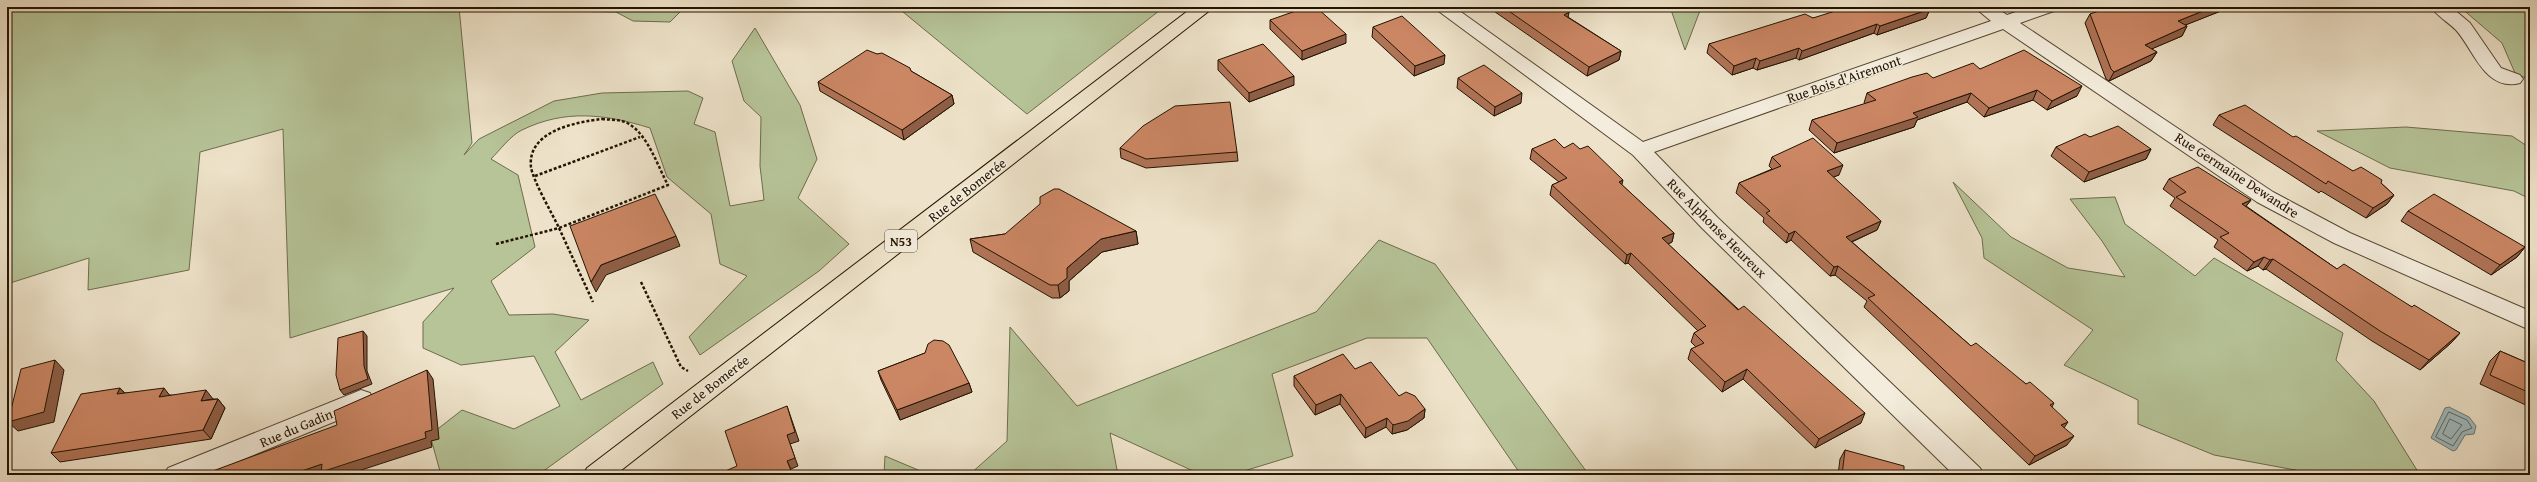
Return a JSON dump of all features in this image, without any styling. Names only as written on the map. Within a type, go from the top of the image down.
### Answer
[{"type":"main road","name":"Rue de Bomerée","points":[[596,475],[1205,7]]},
{"type":"street","name":"Rue Alphonse Heureux","points":[[1442,7],[1531,69],[1640,150],[1710,223],[1971,475]]},
{"type":"street","name":"Rue Germaine Dewandre","points":[[1983,7],[2265,197],[2342,238],[2530,321]]},
{"type":"street","name":"Rue Bois d'Airemont","points":[[1640,150],[2048,7]]},
{"type":"street","points":[[2440,7],[2463,27],[2494,72],[2513,79]]},
{"type":"street","name":"Rue du Gadin","points":[[177,475],[250,448],[378,392]]},
{"type":"path","points":[[496,244],[559,228],[668,185],[640,137],[630,124],[618,120],[598,118],[568,124],[552,133],[532,155],[531,166],[536,176],[559,228],[593,302]]},
{"type":"path","points":[[536,176],[640,137]]},
{"type":"path","points":[[642,282],[681,368],[714,385]]},
{"type":"green space","points":[[7,7],[459,7],[472,143],[464,155],[479,139],[554,101],[602,93],[688,91],[703,98],[694,124],[715,132],[730,206],[764,200],[760,166],[761,117],[744,101],[732,61],[755,28],[800,105],[817,159],[798,198],[849,244],[819,271],[700,355],[689,337],[747,276],[720,264],[711,214],[667,177],[650,128],[617,119],[570,116],[538,123],[518,132],[491,159],[518,175],[535,247],[491,281],[509,315],[553,314],[589,320],[555,352],[581,400],[653,362],[663,384],[538,475],[441,475],[430,435],[462,410],[514,429],[560,406],[534,356],[461,365],[423,348],[423,322],[454,288],[290,338],[283,129],[200,152],[189,270],[88,290],[89,258],[7,284]]},
{"type":"green space","points":[[558,7],[685,7],[670,22],[633,21],[616,12],[555,11]]},
{"type":"green space","points":[[897,7],[1164,7],[1027,114]]},
{"type":"green space","points":[[1670,7],[1704,7],[1701,8],[1685,50]]},
{"type":"green space","points":[[2460,7],[2530,7],[2530,80],[2515,73],[2502,43]]},
{"type":"green space","points":[[2406,127],[2512,136],[2530,148],[2530,199],[2514,191],[2390,168],[2317,131]]},
{"type":"green space","points":[[1953,182],[2011,237],[2068,268],[2125,277],[2102,241],[2070,199],[2115,197],[2125,224],[2195,276],[2214,258],[2343,333],[2336,360],[2374,401],[2420,475],[2322,475],[2214,455],[2138,424],[2138,400],[2064,365],[2093,330],[1984,258],[1982,238]]},
{"type":"green space","points":[[1379,240],[1435,264],[1589,475],[1518,475],[1519,472],[1427,338],[1367,338],[1272,374],[1293,456],[1231,475],[1202,475],[1110,433],[1118,475],[969,475],[1007,441],[1010,327],[1077,406],[1316,312]]},
{"type":"green space","points":[[885,456],[930,475],[884,475]]},
{"type":"water","points":[[2449,407],[2469,417],[2476,426],[2474,434],[2465,435],[2456,450],[2453,451],[2431,438],[2445,408]]},
{"type":"building","points":[[1307,7],[1316,7],[1346,34],[1302,51],[1270,20]]},
{"type":"building","points":[[1503,7],[1561,7],[1569,12],[1564,15],[1621,51],[1589,67]]},
{"type":"building","points":[[1848,7],[1930,7],[1930,9],[1880,26],[1877,24],[1802,51],[1799,48],[1760,61],[1756,58],[1734,66],[1709,44],[1805,14],[1813,18]]},
{"type":"building","points":[[2110,7],[2213,7],[2178,21],[2187,26],[2145,45],[2157,52],[2114,72],[2111,69],[2090,14]]},
{"type":"building","points":[[1402,16],[1445,55],[1415,66],[1373,27]]},
{"type":"building","points":[[1263,44],[1294,76],[1249,93],[1218,60]]},
{"type":"building","points":[[867,50],[877,54],[882,53],[910,68],[911,71],[952,95],[902,130],[818,82]]},
{"type":"building","points":[[2024,50],[2082,86],[2052,101],[2037,90],[1989,108],[1971,93],[1913,113],[1918,117],[1837,143],[1812,120],[1876,100],[1867,93],[1912,77],[1927,73],[1933,78],[1973,63],[1980,69]]},
{"type":"building","points":[[1484,65],[1522,93],[1495,107],[1458,78]]},
{"type":"building","points":[[1230,102],[1237,152],[1146,159],[1120,148],[1143,126],[1175,106]]},
{"type":"building","points":[[2245,105],[2293,137],[2296,136],[2353,171],[2361,167],[2382,180],[2381,183],[2394,195],[2373,208],[2328,181],[2326,184],[2219,115]]},
{"type":"building","points":[[2118,126],[2151,149],[2089,172],[2056,147],[2085,134],[2090,137]]},
{"type":"building","points":[[1813,138],[1843,165],[1827,171],[1881,221],[1846,237],[1971,346],[1976,343],[2026,384],[2030,382],[2054,403],[2050,405],[2068,422],[2061,425],[2074,436],[2035,456],[1868,298],[1875,295],[1838,266],[1834,267],[1795,231],[1789,234],[1766,213],[1770,211],[1739,183],[1781,166],[1772,157]]},
{"type":"building","points":[[1555,139],[1564,148],[1573,143],[1580,149],[1588,146],[1623,180],[1619,182],[1674,233],[1662,238],[1738,310],[1744,306],[1865,413],[1819,439],[1747,369],[1725,382],[1691,349],[1704,343],[1694,333],[1706,326],[1631,253],[1627,255],[1552,185],[1567,178],[1532,149]]},
{"type":"building","points":[[2198,167],[2251,200],[2242,204],[2337,269],[2344,264],[2412,307],[2414,305],[2460,333],[2429,360],[2380,331],[2273,259],[2270,260],[2264,257],[2254,262],[2220,237],[2229,233],[2176,197],[2186,192],[2169,179]]},
{"type":"building","points":[[1054,189],[1059,189],[1136,231],[1101,239],[1067,268],[1067,278],[1058,285],[1050,285],[970,239],[1005,234],[1040,204],[1040,197]]},
{"type":"building","points":[[655,194],[676,236],[601,265],[591,282],[570,226]]},
{"type":"building","points":[[2434,194],[2525,247],[2500,265],[2408,211]]},
{"type":"building","points":[[363,331],[364,366],[368,379],[340,390],[336,375],[338,338]]},
{"type":"building","points":[[934,340],[943,341],[949,345],[969,383],[897,410],[878,371],[925,353],[928,344]]},
{"type":"building","points":[[2500,351],[2530,364],[2530,393],[2490,375]]},
{"type":"building","points":[[1343,354],[1355,369],[1371,362],[1399,396],[1406,392],[1415,396],[1425,409],[1408,421],[1393,425],[1387,418],[1366,428],[1341,394],[1316,405],[1294,376]]},
{"type":"building","points":[[55,360],[44,412],[8,422],[21,369]]},
{"type":"building","points":[[427,370],[432,430],[425,432],[426,438],[321,472],[322,464],[290,475],[202,475],[337,425],[334,411]]},
{"type":"building","points":[[120,388],[117,394],[164,388],[159,397],[206,390],[201,401],[218,399],[203,430],[51,453],[81,394]]},
{"type":"building","points":[[787,406],[795,432],[787,435],[795,458],[787,461],[793,475],[716,475],[737,466],[725,431]]},
{"type":"building","points":[[1845,450],[1904,466],[1904,475],[1842,475]]}]
